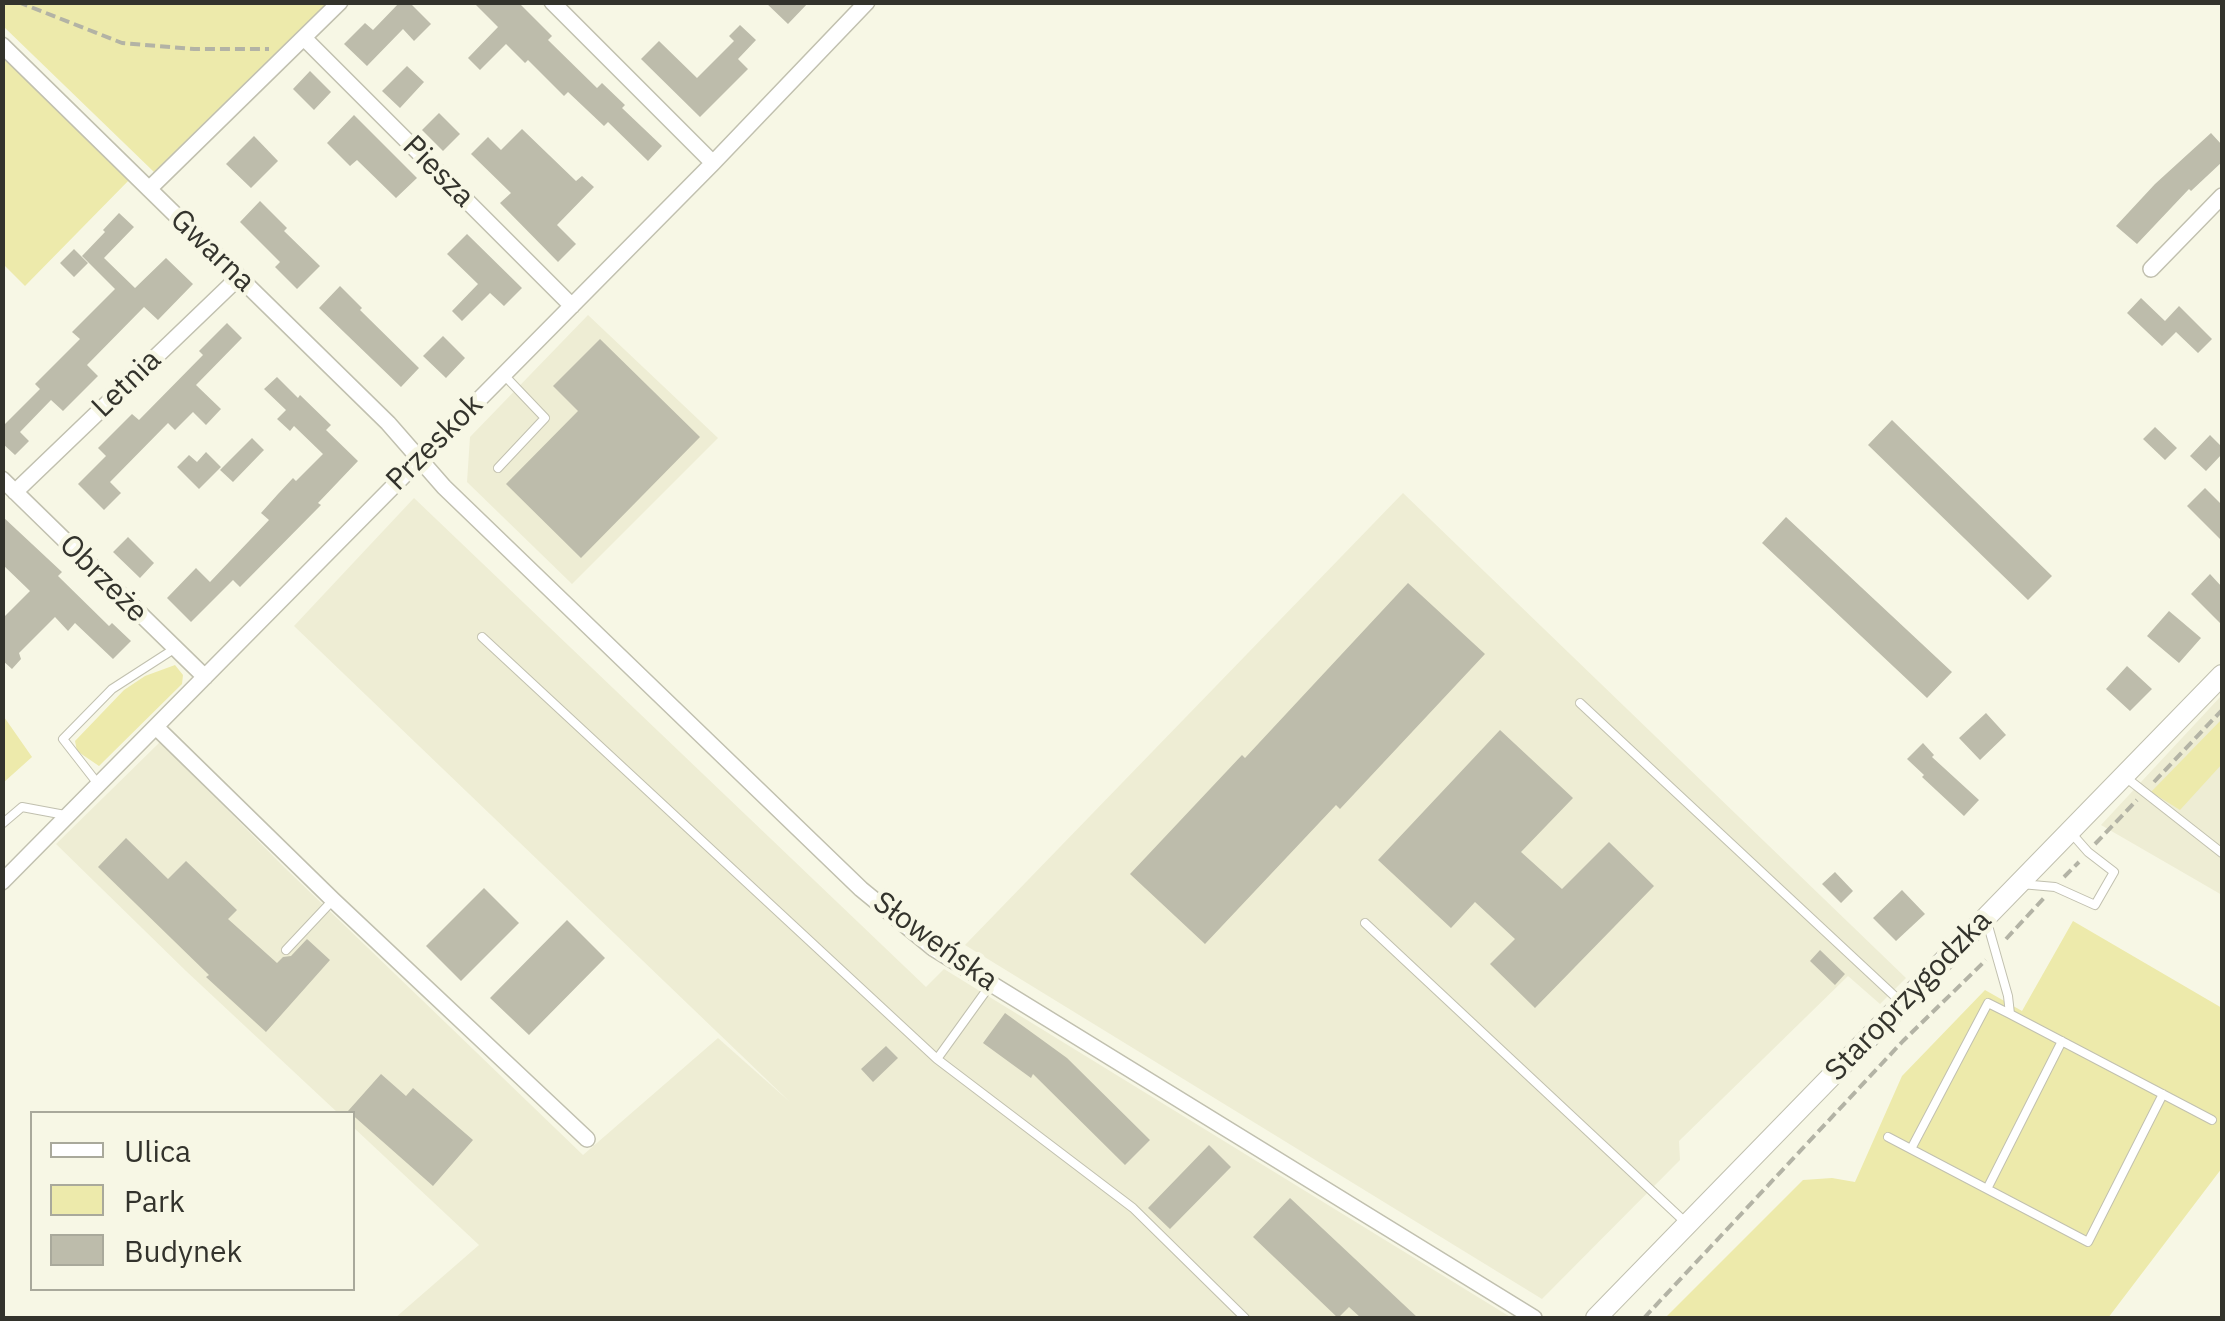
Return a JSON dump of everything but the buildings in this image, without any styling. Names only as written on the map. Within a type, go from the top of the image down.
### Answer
[{"type":"street","points":[[148,189],[340,2]]},
{"type":"street","points":[[552,2],[713,163]]},
{"type":"street","points":[[840,2],[854,16]]},
{"type":"street","name":"Przeskok","points":[[2,882],[713,163],[867,2]]},
{"type":"street","name":"Piesza","points":[[299,43],[572,306]]},
{"type":"street","name":"Gwarna","points":[[2,46],[376,410],[419,459]]},
{"type":"street","points":[[2151,269],[2222,196]]},
{"type":"street","name":"Letnia","points":[[15,492],[239,277]]},
{"type":"street","name":"Słoweńska","points":[[419,459],[861,889],[933,948],[1534,1318]]},
{"type":"street","name":"Obrzeże","points":[[2,479],[204,677]]},
{"type":"street","name":"Staroprzygodzka","points":[[1596,1318],[2222,675]]},
{"type":"street","points":[[156,727],[587,1139]]},
{"type":"lane","points":[[498,468],[545,418],[503,374]]},
{"type":"lane","points":[[482,637],[937,1058],[1133,1208],[1245,1318]]},
{"type":"lane","points":[[99,786],[63,739],[112,688],[174,648]]},
{"type":"lane","points":[[1580,703],[1902,1003]]},
{"type":"lane","points":[[2124,776],[2222,853]]},
{"type":"lane","points":[[2,824],[22,807],[70,816]]},
{"type":"lane","points":[[2019,884],[2055,888],[2095,905],[2114,872],[2088,852],[2070,831]]},
{"type":"lane","points":[[286,950],[333,900]]},
{"type":"lane","points":[[1986,917],[2010,1014]]},
{"type":"lane","points":[[1365,923],[1687,1224]]},
{"type":"lane","points":[[937,1058],[991,984]]},
{"type":"lane","points":[[1912,1149],[1988,1003],[2212,1120]]},
{"type":"lane","points":[[1987,1189],[2062,1041]]},
{"type":"lane","points":[[1888,1137],[2088,1242],[2162,1094]]},
{"type":"path","points":[[18,2],[122,43],[194,50],[299,43]]},
{"type":"path","points":[[1644,1318],[1903,1041],[2055,888],[2222,710]]},
{"type":"shaded area","points":[[588,315],[718,438],[572,584],[467,482],[470,437]]},
{"type":"shaded area","points":[[1403,493],[1906,978],[1880,1004],[1848,976],[1679,1141],[1680,1160],[1542,1299],[965,945]]},
{"type":"shaded area","points":[[414,498],[926,987],[944,969],[1512,1318],[395,1318],[479,1245],[355,1129],[355,1111],[336,1111],[56,844],[160,742],[583,1155],[718,1038],[790,1102],[294,626]]},
{"type":"shaded area","points":[[2222,695],[2222,895],[2101,825]]},
{"type":"green space","points":[[2,3],[327,3],[154,172],[3,26]]},
{"type":"green space","points":[[2,51],[132,177],[25,286],[3,264]]},
{"type":"green space","points":[[175,665],[183,675],[182,684],[99,766],[77,751],[75,741],[124,690],[145,676]]},
{"type":"green space","points":[[2,714],[32,757],[3,783],[2,783]]},
{"type":"green space","points":[[2222,719],[2222,764],[2180,810],[2151,792]]},
{"type":"green space","points":[[2073,921],[2222,1008],[2222,1168],[2108,1318],[1665,1318],[1803,1180],[1832,1178],[1855,1182],[1902,1076],[1985,990],[2022,1011]]}]
